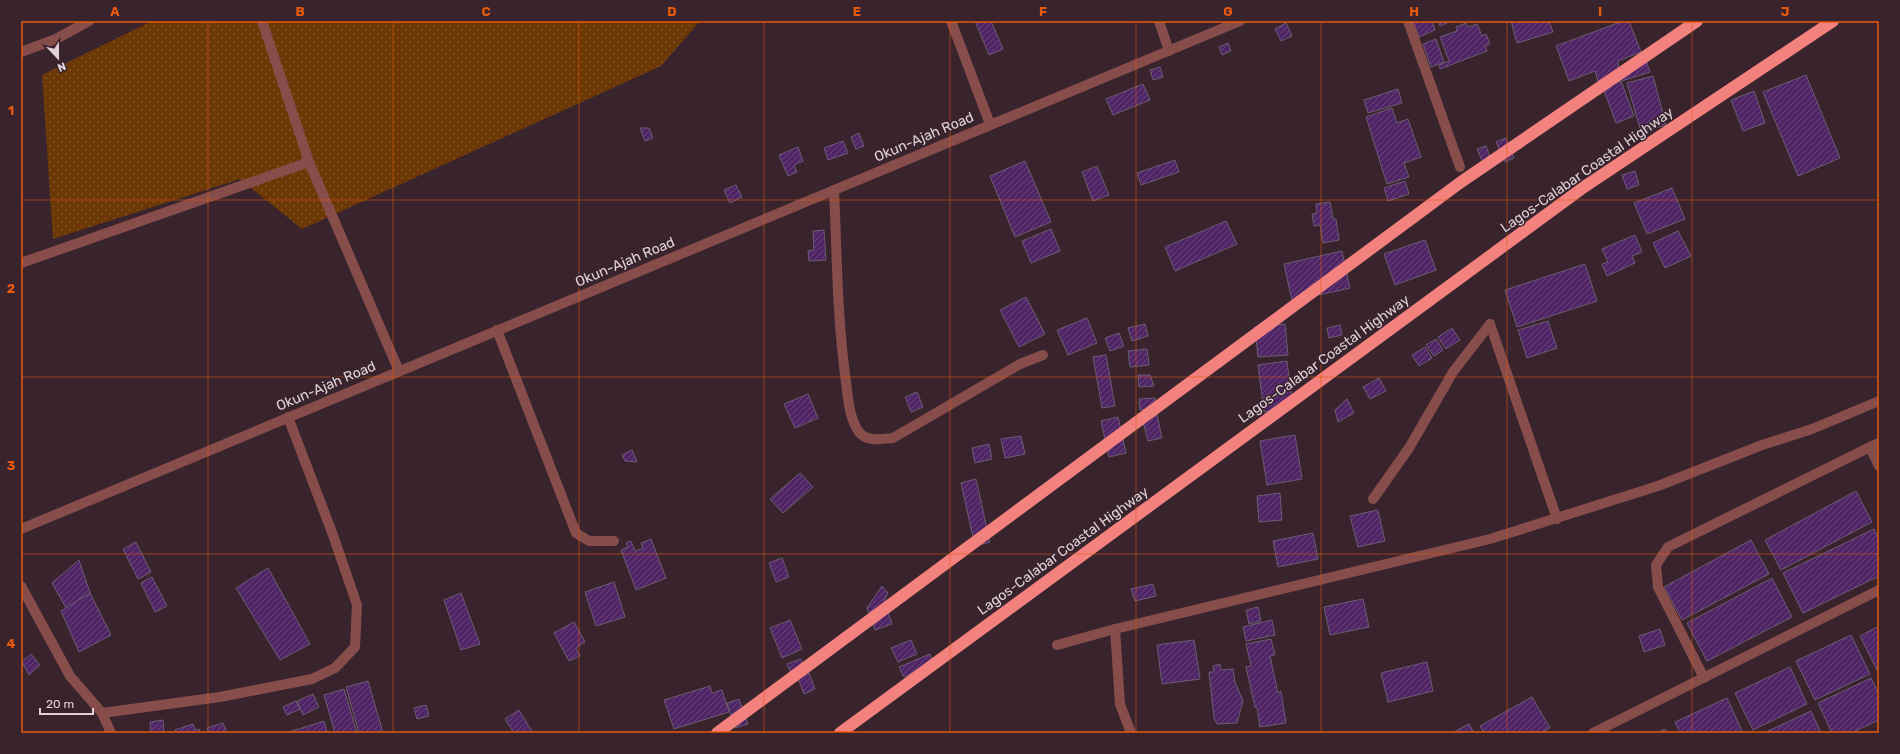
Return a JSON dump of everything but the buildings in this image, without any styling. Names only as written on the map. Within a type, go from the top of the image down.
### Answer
[{"type":"highway","points":[[717,733],[1462,182],[1697,21]]},
{"type":"highway","name":"Lagos-Calabar Coastal Highway","points":[[840,733],[1584,188],[1834,21]]},
{"type":"street","points":[[21,52],[56,39],[89,21]]},
{"type":"street","points":[[262,21],[309,162],[399,371]]},
{"type":"street","points":[[951,21],[990,124]]},
{"type":"street","points":[[1159,21],[1169,50]]},
{"type":"street","name":"Okun-Ajah Road","points":[[21,529],[1240,21]]},
{"type":"street","points":[[1408,21],[1460,167]]},
{"type":"street","points":[[21,263],[309,162]]},
{"type":"street","points":[[834,190],[842,352],[848,399],[853,419],[860,433],[871,439],[893,438],[1020,364],[1043,354]]},
{"type":"street","points":[[1373,499],[1409,448],[1454,372],[1490,324],[1557,519]]},
{"type":"street","points":[[497,330],[576,533],[589,541],[614,541]]},
{"type":"street","points":[[1057,645],[1115,629],[1475,543],[1557,519],[1658,486],[1762,445],[1812,429],[1879,401]]},
{"type":"street","points":[[102,713],[220,697],[312,679],[335,668],[355,646],[357,605],[333,535],[288,417]]},
{"type":"street","points":[[1704,678],[1658,587],[1656,565],[1668,547],[1874,445],[1879,466]]},
{"type":"street","points":[[21,586],[70,676],[102,713],[111,733]]},
{"type":"street","points":[[1593,733],[1879,590]]},
{"type":"street","points":[[1115,629],[1120,704],[1131,733]]},
{"type":"shaded area","points":[[152,21],[700,21],[661,66],[302,229],[240,179],[53,239],[42,75]]}]
